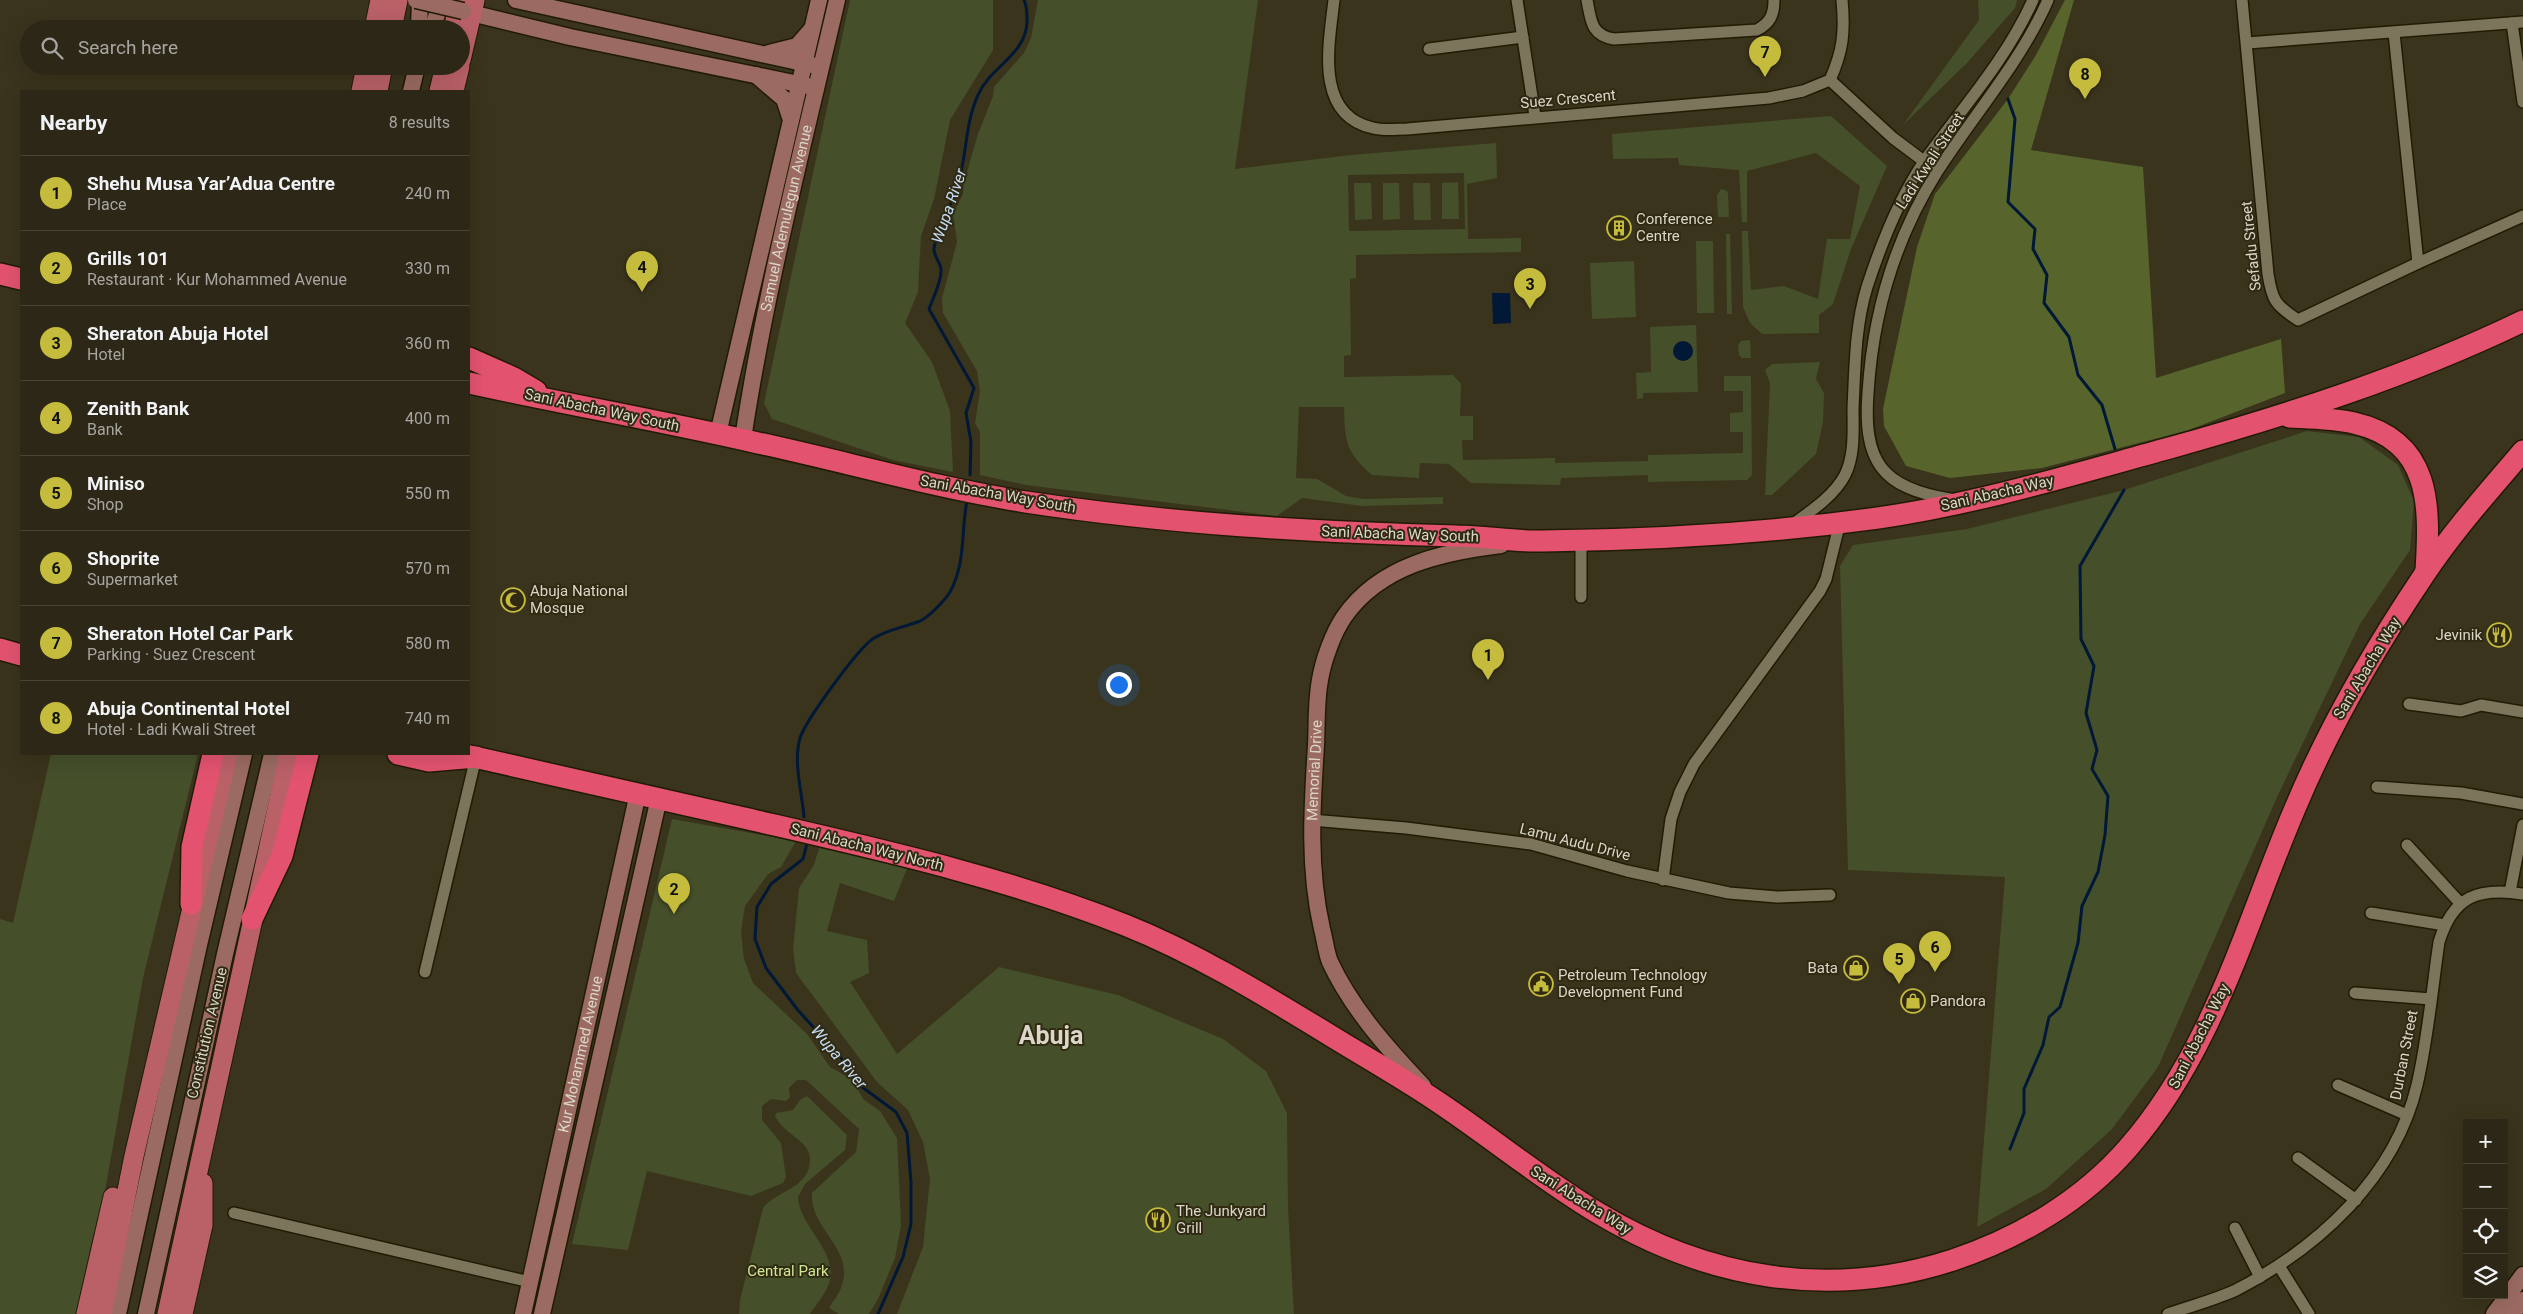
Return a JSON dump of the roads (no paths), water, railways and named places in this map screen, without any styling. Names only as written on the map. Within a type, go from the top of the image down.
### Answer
[{"type":"highway","points":[[0,274],[20,279]]},
{"type":"highway","name":"Sani Abacha Way","points":[[1535,542],[1788,528],[1883,517],[2007,492],[2248,426],[2428,363],[2523,321]]},
{"type":"highway","points":[[470,358],[514,378],[552,400]]},
{"type":"highway","name":"Sani Abacha Way South","points":[[470,383],[744,439],[892,474],[1024,501],[1212,525],[1343,533],[1468,536],[1535,542]]},
{"type":"highway","points":[[2278,416],[2353,422],[2372,428],[2404,450],[2423,482],[2428,504],[2426,571]]},
{"type":"highway","name":"Sani Abacha Way","points":[[1256,990],[1439,1102],[1505,1151],[1602,1216],[1645,1238],[1717,1265],[1745,1273],[1804,1280],[1865,1279],[1943,1263],[1996,1245],[2069,1202],[2098,1179],[2125,1152],[2169,1094],[2201,1039],[2229,977],[2296,806],[2335,723],[2426,571],[2523,451]]},
{"type":"highway","points":[[0,650],[20,655]]},
{"type":"highway","points":[[191,904],[190,870],[211,826],[213,755]]},
{"type":"highway","points":[[252,919],[273,876],[271,835],[308,755]]},
{"type":"highway","name":"Sani Abacha Way North","points":[[402,755],[429,761],[469,755],[863,844],[1032,891],[1086,910],[1168,943],[1256,990]]},
{"type":"main road","points":[[376,20],[380,0]]},
{"type":"main road","points":[[394,20],[398,0]]},
{"type":"main road","points":[[419,20],[418,0],[467,6],[570,37],[816,87]]},
{"type":"main road","points":[[435,20],[442,0]]},
{"type":"main road","points":[[516,0],[821,66]]},
{"type":"main road","name":"Samuel Ademulegun Avenue","points":[[718,434],[790,117],[819,0]]},
{"type":"main road","name":"Samuel Ademulegun Avenue","points":[[744,439],[751,388],[836,0]]},
{"type":"main road","points":[[458,20],[467,6]]},
{"type":"main road","points":[[465,20],[467,6]]},
{"type":"main road","points":[[764,54],[797,46],[812,30]]},
{"type":"main road","points":[[360,90],[364,75]]},
{"type":"main road","points":[[378,90],[381,75]]},
{"type":"main road","points":[[411,90],[415,75]]},
{"type":"main road","points":[[439,90],[443,75]]},
{"type":"main road","points":[[454,90],[458,75]]},
{"type":"main road","points":[[756,75],[784,99],[790,117]]},
{"type":"main road","name":"Memorial Drive","points":[[1439,1102],[1374,1031],[1330,961],[1313,879],[1311,820],[1320,679],[1333,640],[1344,618],[1368,592],[1403,568],[1432,557],[1475,548],[1535,542]]},
{"type":"main road","name":"Constitution Avenue","points":[[102,1314],[124,1209],[228,755]]},
{"type":"main road","name":"Constitution Avenue","points":[[211,826],[244,755]]},
{"type":"main road","name":"Constitution Avenue","points":[[271,835],[272,755]]},
{"type":"main road","name":"Constitution Avenue","points":[[146,1314],[169,1217],[191,1107],[271,835],[289,755]]},
{"type":"main road","name":"Kur Mohammed Avenue","points":[[542,1314],[606,1024],[648,795]]},
{"type":"main road","name":"Kur Mohammed Avenue","points":[[523,1314],[586,1027],[648,795]]},
{"type":"main road","points":[[86,1314],[124,1209],[134,1156],[191,904]]},
{"type":"main road","name":"Constitution Avenue","points":[[167,1314],[195,1222],[202,1152],[252,919]]},
{"type":"main road","name":"Constitution Avenue","points":[[118,1314],[124,1209]]},
{"type":"main road","points":[[183,1314],[195,1222]]},
{"type":"main road","points":[[2494,1314],[2523,1275]]},
{"type":"main road","points":[[2512,1314],[2523,1300]]},
{"type":"street","name":"Suez Crescent","points":[[1334,0],[1328,73],[1332,92],[1341,109],[1356,121],[1373,128],[1408,129],[1535,116],[1769,98],[1803,91],[1830,80]]},
{"type":"street","points":[[1517,0],[1535,116]]},
{"type":"street","points":[[1587,0],[1595,30],[1602,37],[1614,39],[1757,30],[1766,25],[1772,18],[1774,0]]},
{"type":"street","points":[[1842,0],[1845,30],[1843,46],[1830,80],[1893,138],[1924,162],[1938,170]]},
{"type":"street","name":"Ladi Kwali Street","points":[[1788,528],[1817,506],[1836,488],[1846,473],[1853,438],[1856,356],[1866,290],[1886,236],[1924,162],[1996,67],[2033,0]]},
{"type":"street","name":"Ladi Kwali Street","points":[[1964,501],[1932,496],[1905,487],[1879,464],[1870,447],[1866,415],[1870,357],[1881,297],[1908,223],[1938,170],[2004,78],[2039,22],[2048,0]]},
{"type":"street","name":"Sefadu Street","points":[[2242,0],[2272,297],[2281,310],[2298,320],[2523,216]]},
{"type":"street","points":[[2247,43],[2518,22],[2523,102]]},
{"type":"street","points":[[2394,33],[2418,263]]},
{"type":"street","points":[[1429,49],[1523,36]]},
{"type":"street","points":[[1663,880],[1671,819],[1680,792],[1694,764],[1820,591],[1826,579],[1840,522]]},
{"type":"street","points":[[1581,540],[1581,597]]},
{"type":"street","points":[[2409,704],[2461,711],[2481,705],[2523,712]]},
{"type":"street","points":[[425,972],[469,755]]},
{"type":"street","points":[[2377,787],[2461,793],[2523,804]]},
{"type":"street","name":"Lamu Audu Drive","points":[[1311,820],[1406,828],[1531,844],[1663,880],[1729,894],[1776,897],[1830,895]]},
{"type":"street","points":[[2510,892],[2523,826]]},
{"type":"street","points":[[2407,845],[2460,903],[2472,895],[2489,892],[2523,894]]},
{"type":"street","name":"Durban Street","points":[[2168,1314],[2234,1291],[2279,1266],[2331,1225],[2356,1200],[2391,1148],[2407,1115],[2417,1086],[2444,925],[2460,903]]},
{"type":"street","points":[[2371,914],[2444,925]]},
{"type":"street","points":[[2355,993],[2431,999]]},
{"type":"street","points":[[2338,1085],[2407,1115]]},
{"type":"street","points":[[2298,1158],[2356,1200]]},
{"type":"street","points":[[234,1213],[530,1282]]},
{"type":"street","points":[[2235,1228],[2260,1277]]},
{"type":"street","points":[[2279,1266],[2309,1314]]},
{"type":"water","points":[[1492,293],[1510,293],[1511,323],[1493,324]]},
{"type":"water","points":[[1679,341],[1687,341],[1693,347],[1693,355],[1687,361],[1679,361],[1673,355],[1673,347]]},
{"type":"waterway","name":"Wupa River","points":[[970,475],[971,442],[966,413],[974,388],[929,309],[941,274],[934,248],[958,184],[968,128],[978,95],[991,76],[1016,51],[1026,30],[1027,11],[1024,0]]},
{"type":"waterway","points":[[2008,99],[2015,119],[2008,202],[2035,229],[2033,249],[2047,275],[2044,303],[2069,337],[2078,375],[2102,405],[2115,449]]},
{"type":"waterway","points":[[2010,1149],[2024,1113],[2024,1089],[2043,1045],[2049,1017],[2060,1007],[2078,943],[2082,906],[2098,872],[2105,835],[2108,796],[2092,769],[2097,750],[2086,713],[2094,666],[2081,639],[2080,566],[2124,490]]},
{"type":"waterway","name":"Wupa River","points":[[804,817],[797,757],[800,738],[804,729],[833,685],[866,644],[891,630],[924,619],[948,595],[959,570],[967,500]]},
{"type":"waterway","name":"Wupa River","points":[[807,843],[803,859],[771,884],[757,907],[755,939],[766,968],[797,1009],[850,1068],[862,1087],[896,1112],[907,1133],[911,1182],[911,1224],[903,1257],[878,1314]]},
{"type":"place","name":"Sheraton Hotel Car Park","points":[[1765,77]]},
{"type":"place","name":"Abuja Continental Hotel","points":[[2085,99]]},
{"type":"place","name":"Conference Centre","points":[[1619,228]]},
{"type":"place","name":"Zenith Bank","points":[[642,292]]},
{"type":"place","name":"Sheraton Abuja Hotel","points":[[1530,309]]},
{"type":"place","name":"Abuja National Mosque","points":[[513,600]]},
{"type":"place","name":"Jevinik","points":[[2499,635]]},
{"type":"place","name":"Shehu Musa Yar’Adua Centre","points":[[1488,680]]},
{"type":"place","name":"Grills 101","points":[[674,914]]},
{"type":"place","name":"Bata","points":[[1856,968]]},
{"type":"place","name":"Shoprite","points":[[1935,972]]},
{"type":"place","name":"Petroleum Technology Development Fund","points":[[1541,984]]},
{"type":"place","name":"Miniso","points":[[1899,984]]},
{"type":"place","name":"Pandora","points":[[1913,1001]]},
{"type":"place","name":"The Junkyard Grill","points":[[1158,1220]]},
{"type":"district","name":"Abuja","points":[[1051,1035]]},
{"type":"park label","name":"Central Park","points":[[788,1271]]}]
